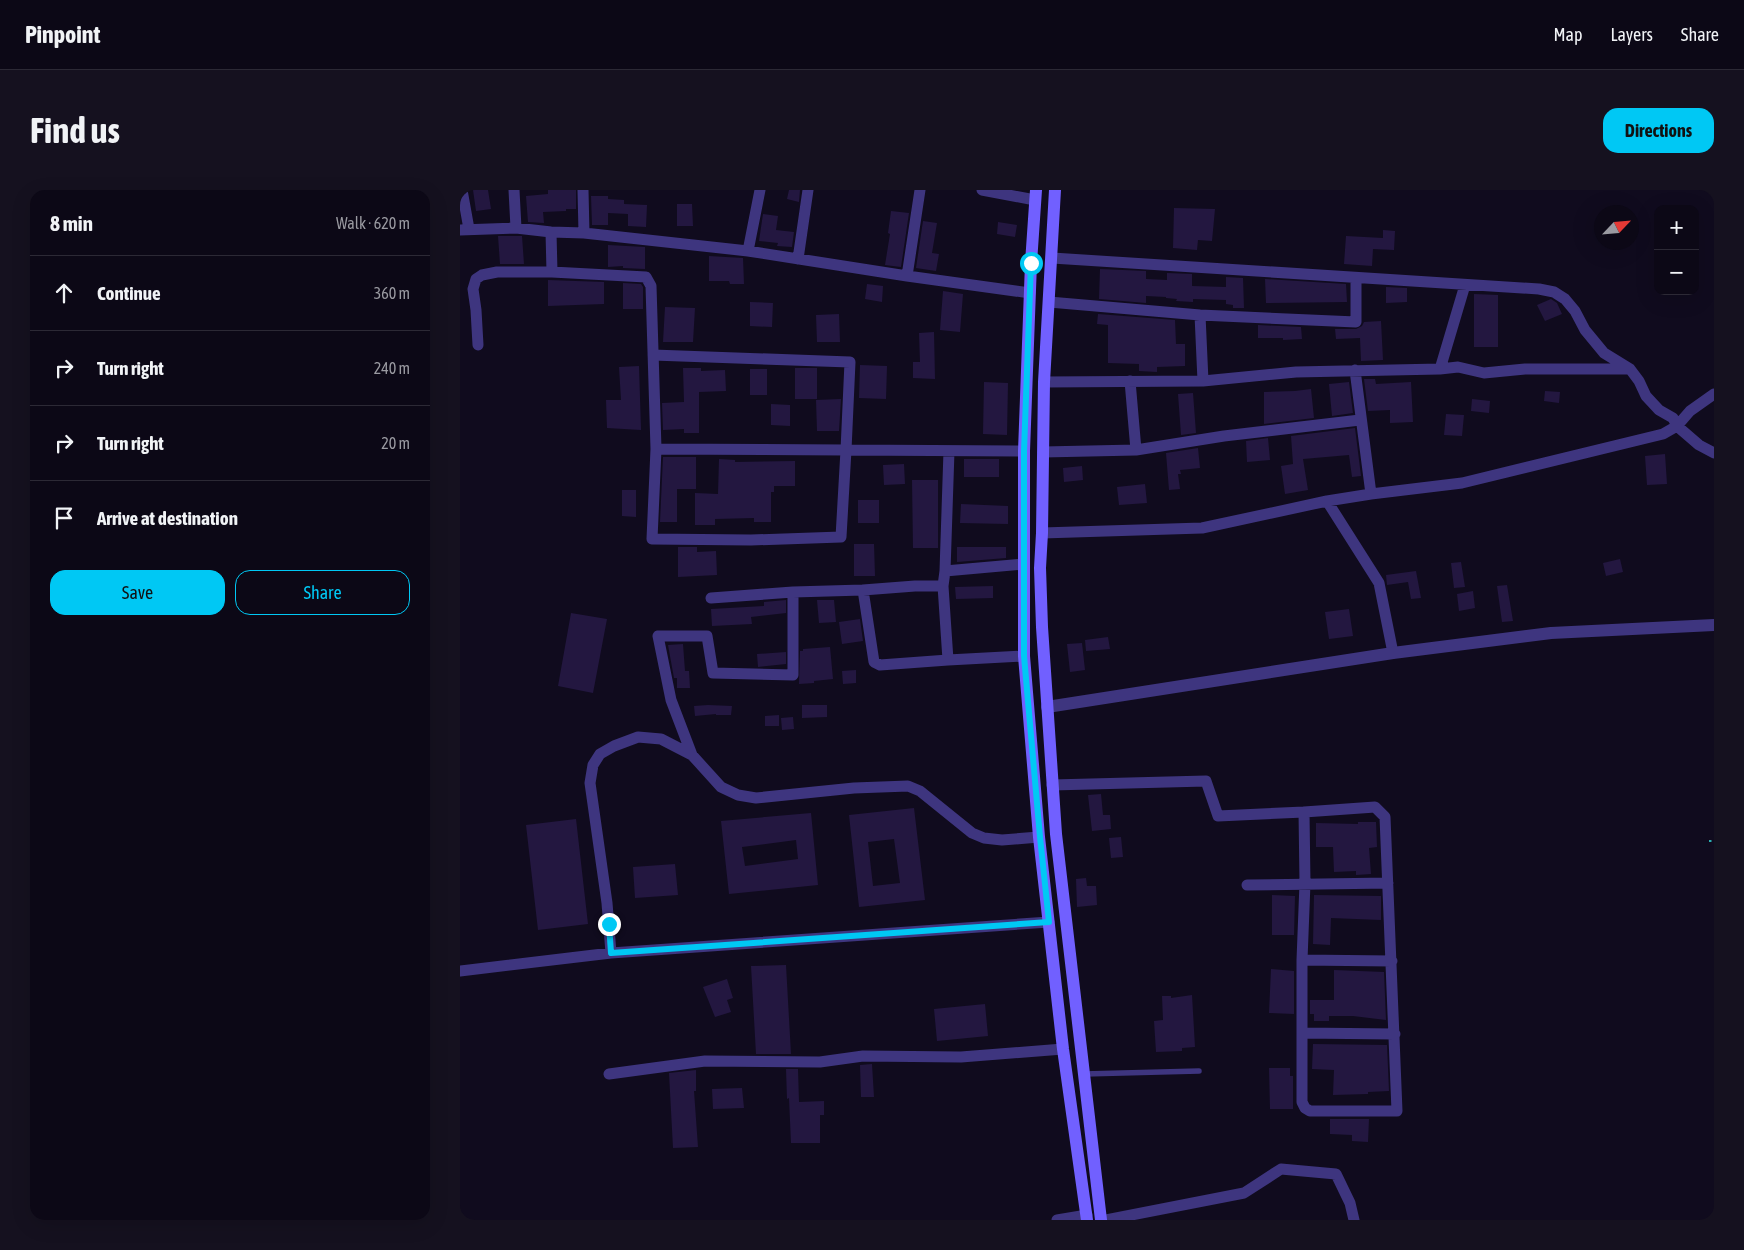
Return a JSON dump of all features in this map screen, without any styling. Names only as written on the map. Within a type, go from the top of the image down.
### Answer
[{"type":"main road","points":[[1055,190],[1044,382],[1040,568],[1056,834],[1101,1220]]},
{"type":"main road","points":[[1036,195],[1024,451],[1024,656],[1049,922],[1087,1217]]},
{"type":"street","points":[[462,190],[464,230],[516,228],[584,233],[748,252],[1030,293]]},
{"type":"street","points":[[514,190],[516,228]]},
{"type":"street","points":[[583,190],[584,233]]},
{"type":"street","points":[[748,252],[760,190]]},
{"type":"street","points":[[798,260],[808,190]]},
{"type":"street","points":[[906,276],[920,190]]},
{"type":"street","points":[[982,190],[1036,195]]},
{"type":"street","points":[[551,232],[552,272]]},
{"type":"street","points":[[1052,258],[1539,289],[1554,292],[1565,299],[1570,305],[1585,330],[1604,353],[1630,369],[1639,381],[1646,396],[1659,410],[1672,418],[1677,426],[1699,445],[1714,453]]},
{"type":"street","points":[[478,345],[473,289],[476,279],[482,275],[497,272],[552,272],[646,277],[651,286],[653,355],[656,449],[652,539],[752,540],[841,537],[850,362],[653,355]]},
{"type":"street","points":[[1049,302],[1200,315],[1356,322],[1356,278]]},
{"type":"street","points":[[1440,369],[1465,284]]},
{"type":"street","points":[[1200,315],[1203,381]]},
{"type":"street","points":[[1044,382],[1203,381],[1296,372],[1458,367],[1484,373],[1525,369],[1630,369]]},
{"type":"street","points":[[1355,370],[1371,494]]},
{"type":"street","points":[[1130,381],[1136,450]]},
{"type":"street","points":[[1042,533],[1202,528],[1327,501],[1462,483],[1663,434],[1677,426],[1690,411],[1714,394]]},
{"type":"street","points":[[1043,452],[1136,450],[1224,436],[1360,420]]},
{"type":"street","points":[[656,449],[1024,451]]},
{"type":"street","points":[[948,660],[943,586],[950,451]]},
{"type":"street","points":[[1327,501],[1378,583],[1392,653]]},
{"type":"street","points":[[945,571],[1024,564]]},
{"type":"street","points":[[710,598],[793,592],[943,586]]},
{"type":"street","points":[[863,590],[874,662],[880,665],[1024,656]]},
{"type":"street","points":[[692,756],[671,700],[658,636],[707,636],[713,672],[793,675],[793,592]]},
{"type":"street","points":[[1047,707],[1392,653],[1550,633],[1714,625]]},
{"type":"street","points":[[611,953],[607,903],[590,783],[593,765],[600,754],[614,746],[638,737],[661,739],[692,756],[721,787],[738,795],[756,798],[854,788],[908,786],[920,791],[972,833],[984,838],[1002,840],[1040,837]]},
{"type":"street","points":[[1052,785],[1206,781],[1218,816],[1375,807],[1385,817],[1398,1111],[1310,1111],[1305,1108],[1302,1102],[1304,812]]},
{"type":"street","points":[[1247,885],[1388,883]]},
{"type":"street","points":[[460,971],[611,953],[1049,922]]},
{"type":"street","points":[[1302,960],[1392,961]]},
{"type":"street","points":[[1302,1033],[1395,1034]]},
{"type":"street","points":[[609,1074],[705,1061],[820,1062],[863,1056],[962,1057],[1064,1049]]},
{"type":"street","points":[[1106,1220],[1244,1193],[1281,1169],[1336,1174],[1350,1203],[1354,1220]]},
{"type":"street","points":[[1058,1220],[1087,1217]]},
{"type":"lane","points":[[1084,1074],[1199,1071]]},
{"type":"path","points":[[1709,842],[1714,841]]},
{"type":"building","points":[[473,190],[488,190],[491,209],[476,211]]},
{"type":"building","points":[[548,190],[576,190],[576,209],[543,212],[544,223],[528,222],[526,196],[548,194]]},
{"type":"building","points":[[789,190],[800,190],[799,202],[787,199]]},
{"type":"building","points":[[591,196],[608,196],[608,199],[624,200],[624,204],[647,205],[646,227],[628,226],[628,214],[608,213],[608,225],[592,225]]},
{"type":"building","points":[[677,204],[692,204],[693,226],[677,226]]},
{"type":"building","points":[[1174,208],[1215,209],[1212,241],[1198,240],[1197,250],[1173,248]]},
{"type":"building","points":[[891,211],[909,213],[901,267],[885,265],[890,234],[888,233]]},
{"type":"building","points":[[763,214],[778,216],[776,230],[794,232],[792,247],[777,246],[778,243],[759,241]]},
{"type":"building","points":[[923,221],[937,223],[932,253],[939,254],[936,271],[916,268]]},
{"type":"building","points":[[998,222],[1017,225],[1015,237],[997,234]]},
{"type":"building","points":[[1383,230],[1395,231],[1394,250],[1373,249],[1372,266],[1344,264],[1346,236],[1383,238]]},
{"type":"building","points":[[498,236],[522,236],[524,264],[500,264]]},
{"type":"building","points":[[608,245],[645,247],[645,269],[623,268],[623,266],[608,267]]},
{"type":"building","points":[[709,256],[743,258],[744,284],[730,284],[729,281],[709,281]]},
{"type":"building","points":[[1100,269],[1146,271],[1146,279],[1167,280],[1167,273],[1192,274],[1192,286],[1226,287],[1226,277],[1243,278],[1244,308],[1233,308],[1233,305],[1226,304],[1226,300],[1193,299],[1193,302],[1176,301],[1177,299],[1166,297],[1146,296],[1146,303],[1099,299]]},
{"type":"building","points":[[1265,279],[1346,284],[1347,302],[1266,303]]},
{"type":"building","points":[[548,280],[604,282],[604,304],[548,306]]},
{"type":"building","points":[[623,283],[641,284],[643,287],[643,309],[623,309]]},
{"type":"building","points":[[867,284],[883,286],[882,302],[865,299]]},
{"type":"building","points":[[1386,287],[1407,288],[1407,302],[1386,303]]},
{"type":"building","points":[[943,291],[963,294],[960,332],[940,330]]},
{"type":"building","points":[[1474,294],[1498,295],[1498,347],[1474,347]]},
{"type":"building","points":[[1551,299],[1557,303],[1562,314],[1545,321],[1537,305]]},
{"type":"building","points":[[750,302],[773,303],[772,327],[750,326]]},
{"type":"building","points":[[665,307],[695,308],[693,342],[663,342]]},
{"type":"building","points":[[839,314],[840,342],[817,342],[816,315]]},
{"type":"building","points":[[1098,314],[1175,320],[1176,344],[1185,344],[1185,366],[1157,367],[1157,372],[1139,371],[1139,364],[1108,363],[1108,325],[1097,324]]},
{"type":"building","points":[[1381,321],[1383,360],[1361,361],[1360,338],[1336,339],[1335,329],[1356,329],[1362,326],[1364,322]]},
{"type":"building","points":[[1258,325],[1301,327],[1302,339],[1258,338]]},
{"type":"building","points":[[934,332],[935,379],[913,378],[913,362],[920,362],[919,333]]},
{"type":"building","points":[[860,365],[887,366],[886,399],[859,398]]},
{"type":"building","points":[[639,366],[641,430],[607,428],[606,400],[621,400],[619,367]]},
{"type":"building","points":[[683,368],[701,368],[701,371],[725,370],[726,391],[699,392],[699,433],[684,433],[684,429],[663,430],[662,403],[684,402]]},
{"type":"building","points":[[795,368],[817,368],[817,399],[795,399]]},
{"type":"building","points":[[750,369],[767,369],[767,395],[750,395]]},
{"type":"building","points":[[1364,379],[1375,379],[1376,384],[1411,382],[1413,422],[1390,423],[1390,410],[1368,411]]},
{"type":"building","points":[[984,382],[1008,383],[1007,435],[983,434]]},
{"type":"building","points":[[1349,382],[1353,413],[1332,416],[1329,384]]},
{"type":"building","points":[[1311,389],[1314,418],[1264,424],[1264,392]]},
{"type":"building","points":[[1545,391],[1560,392],[1559,403],[1544,401]]},
{"type":"building","points":[[1193,393],[1196,433],[1181,435],[1178,394]]},
{"type":"building","points":[[841,399],[839,431],[817,431],[816,400]]},
{"type":"building","points":[[1472,399],[1490,401],[1489,413],[1471,411]]},
{"type":"building","points":[[771,404],[790,405],[790,426],[771,425]]},
{"type":"building","points":[[1446,414],[1464,415],[1462,436],[1444,435]]},
{"type":"building","points":[[1355,428],[1361,476],[1352,477],[1349,455],[1303,459],[1308,490],[1285,494],[1281,466],[1293,464],[1291,436]]},
{"type":"building","points":[[1268,438],[1270,460],[1247,462],[1246,441]]},
{"type":"building","points":[[1198,448],[1200,468],[1180,470],[1181,474],[1178,474],[1180,489],[1169,490],[1166,453]]},
{"type":"building","points":[[1665,454],[1667,484],[1647,485],[1645,456]]},
{"type":"building","points":[[663,457],[696,457],[696,489],[677,489],[677,522],[660,522]]},
{"type":"building","points":[[719,459],[735,460],[735,462],[795,461],[795,486],[774,486],[774,492],[771,492],[771,522],[754,522],[754,518],[715,519],[715,525],[695,525],[695,493],[718,494]]},
{"type":"building","points":[[964,459],[999,459],[999,477],[964,477]]},
{"type":"building","points":[[904,464],[905,484],[884,485],[883,465]]},
{"type":"building","points":[[1082,466],[1083,480],[1064,482],[1063,468]]},
{"type":"building","points":[[912,480],[938,480],[938,548],[913,548]]},
{"type":"building","points":[[1145,484],[1147,503],[1119,505],[1117,487]]},
{"type":"building","points":[[622,490],[636,490],[636,517],[622,516]]},
{"type":"building","points":[[858,500],[879,500],[879,523],[858,523]]},
{"type":"building","points":[[961,504],[1008,506],[1008,524],[960,523]]},
{"type":"building","points":[[854,544],[874,544],[875,576],[854,576]]},
{"type":"building","points":[[678,547],[697,547],[697,552],[716,551],[717,575],[678,577]]},
{"type":"building","points":[[957,547],[1006,547],[1006,558],[957,562]]},
{"type":"building","points":[[1620,559],[1623,572],[1606,576],[1603,563]]},
{"type":"building","points":[[1461,562],[1465,587],[1454,588],[1451,563]]},
{"type":"building","points":[[1416,571],[1421,598],[1411,599],[1408,582],[1387,585],[1386,575]]},
{"type":"building","points":[[1507,585],[1513,621],[1502,622],[1497,586]]},
{"type":"building","points":[[993,586],[993,598],[956,599],[955,587]]},
{"type":"building","points":[[1473,591],[1475,608],[1459,611],[1457,594]]},
{"type":"building","points":[[786,600],[786,613],[751,617],[752,624],[712,626],[711,609],[764,606],[764,602]]},
{"type":"building","points":[[817,600],[834,600],[836,622],[819,623]]},
{"type":"building","points":[[1349,609],[1353,636],[1329,639],[1325,612]]},
{"type":"building","points":[[571,613],[607,619],[593,693],[558,686]]},
{"type":"building","points":[[860,619],[863,641],[842,644],[839,622]]},
{"type":"building","points":[[1108,637],[1110,649],[1086,651],[1085,640]]},
{"type":"building","points":[[1082,643],[1085,670],[1070,672],[1067,644]]},
{"type":"building","points":[[683,644],[685,671],[689,671],[690,688],[677,688],[677,678],[674,678],[668,645]]},
{"type":"building","points":[[830,647],[833,679],[799,684],[800,651],[803,651],[803,649]]},
{"type":"building","points":[[786,652],[786,664],[758,667],[757,654]]},
{"type":"building","points":[[856,670],[856,683],[843,684],[842,671]]},
{"type":"building","points":[[802,705],[827,705],[827,717],[802,718]]},
{"type":"building","points":[[694,706],[732,706],[731,715],[695,716]]},
{"type":"building","points":[[779,715],[779,726],[765,726],[765,716]]},
{"type":"building","points":[[793,717],[794,729],[782,730],[781,718]]},
{"type":"building","points":[[1101,794],[1103,815],[1110,815],[1111,829],[1092,831],[1088,795]]},
{"type":"building","points":[[914,808],[925,900],[859,907],[849,815]],"holes":[[[894,839],[900,883],[873,886],[868,842]]]},
{"type":"building","points":[[811,813],[818,885],[729,894],[721,821]],"holes":[[[796,840],[798,859],[745,866],[742,847]]]},
{"type":"building","points":[[576,819],[588,924],[538,930],[526,825]]},
{"type":"building","points":[[1358,822],[1376,822],[1377,847],[1369,848],[1371,874],[1356,875],[1356,871],[1334,872],[1333,847],[1316,847],[1316,823],[1358,824]]},
{"type":"building","points":[[1121,837],[1123,857],[1111,858],[1109,838]]},
{"type":"building","points":[[675,864],[678,895],[635,898],[633,867]]},
{"type":"building","points":[[1086,878],[1087,886],[1096,886],[1097,905],[1077,907],[1076,879]]},
{"type":"building","points":[[1272,895],[1295,896],[1294,935],[1272,935]]},
{"type":"building","points":[[1314,895],[1381,896],[1381,920],[1331,918],[1330,945],[1313,944]]},
{"type":"building","points":[[786,965],[791,1054],[756,1054],[751,966]]},
{"type":"building","points":[[1271,969],[1294,971],[1294,1014],[1269,1013]]},
{"type":"building","points":[[1334,970],[1384,972],[1386,1020],[1353,1016],[1329,1016],[1329,1021],[1314,1021],[1314,1014],[1310,1014],[1310,1000],[1334,1000]]},
{"type":"building","points":[[727,979],[733,998],[727,1000],[731,1012],[715,1017],[703,987]]},
{"type":"building","points":[[1192,995],[1195,1047],[1182,1048],[1182,1051],[1156,1052],[1154,1021],[1163,1020],[1162,996],[1171,996],[1171,998]]},
{"type":"building","points":[[985,1004],[988,1036],[937,1041],[934,1009]]},
{"type":"building","points":[[1313,1044],[1387,1045],[1389,1091],[1333,1095],[1334,1070],[1312,1069]]},
{"type":"building","points":[[872,1064],[874,1097],[861,1097],[860,1065]]},
{"type":"building","points":[[1269,1068],[1290,1068],[1290,1076],[1293,1076],[1293,1109],[1270,1109]]},
{"type":"building","points":[[786,1069],[798,1069],[799,1102],[824,1101],[824,1115],[820,1115],[820,1143],[791,1143]]},
{"type":"building","points":[[696,1070],[696,1091],[694,1091],[698,1147],[673,1148],[669,1073]]},
{"type":"building","points":[[742,1088],[744,1108],[713,1109],[712,1089]]},
{"type":"building","points":[[1330,1119],[1369,1119],[1368,1142],[1352,1141],[1352,1135],[1330,1134]]},
{"type":"route","points":[[609,924],[611,953],[1049,922],[1024,656],[1024,451],[1031,263]]}]
